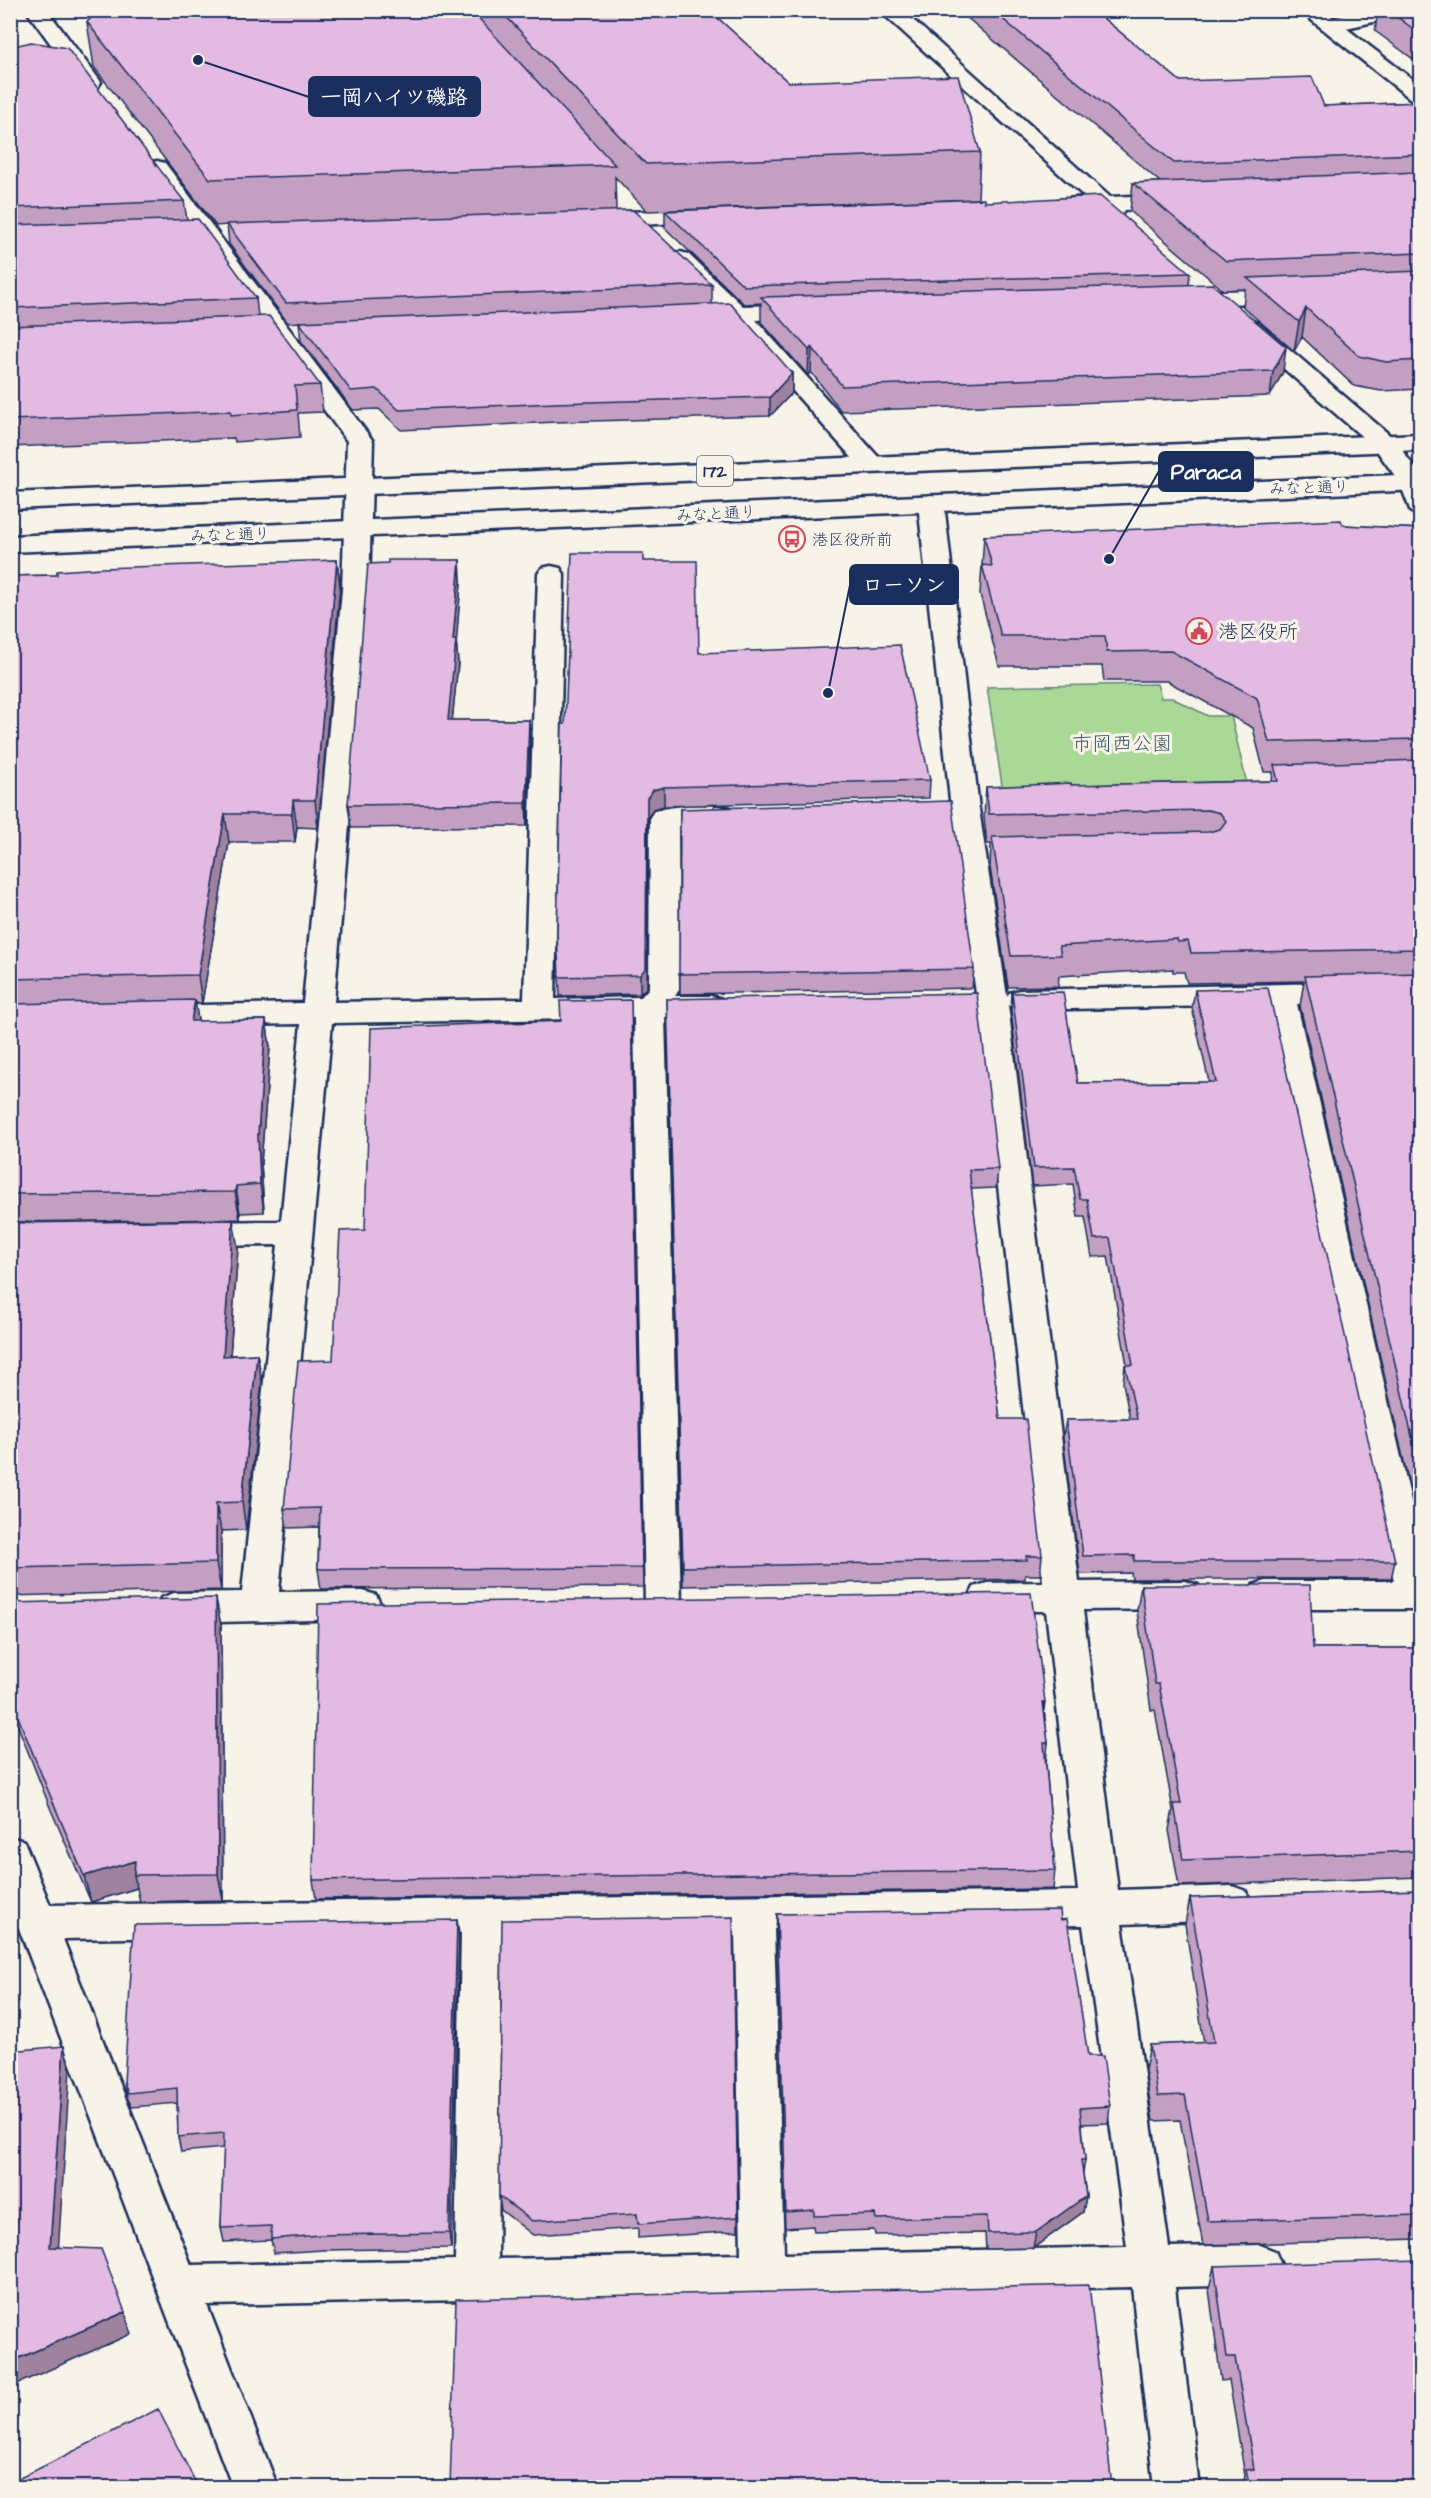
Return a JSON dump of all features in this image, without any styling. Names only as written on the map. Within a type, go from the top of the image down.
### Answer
[{"type":"main road","points":[[36,10],[51,47],[104,99]]},
{"type":"main road","points":[[889,10],[1131,226]]},
{"type":"main road","points":[[1309,10],[1420,94]]},
{"type":"main road","points":[[1329,25],[1404,10]]},
{"type":"main road","points":[[51,47],[84,40]]},
{"type":"main road","points":[[146,154],[360,441],[361,485],[355,584],[318,1013],[259,1606]]},
{"type":"main road","points":[[1045,206],[1197,200]]},
{"type":"main road","points":[[578,221],[630,210],[734,215]]},
{"type":"main road","points":[[630,210],[737,313],[871,464]]},
{"type":"main road","points":[[1190,277],[1384,443],[1417,482],[1420,507]]},
{"type":"main road","points":[[1168,300],[1307,295]]},
{"type":"main road","points":[[667,316],[833,310]]},
{"type":"main road","name":"172","points":[[10,501],[1420,442]]},
{"type":"main road","name":"みなと通り","points":[[10,544],[1417,482]]},
{"type":"main road","points":[[931,503],[954,810],[983,856],[981,1001],[1063,1595],[1100,1908],[1151,2269],[1177,2487]]},
{"type":"main road","points":[[539,1008],[551,574]]},
{"type":"main road","points":[[663,1603],[650,1007],[664,990],[664,817],[745,815]]},
{"type":"main road","points":[[981,1001],[1420,992]]},
{"type":"main road","points":[[957,1597],[1418,1595],[1280,995]]},
{"type":"main road","points":[[129,1017],[744,1006]]},
{"type":"main road","points":[[165,1234],[295,1233]]},
{"type":"main road","points":[[628,1603],[698,1602]]},
{"type":"main road","points":[[141,1609],[390,1605]]},
{"type":"main road","points":[[10,1853],[256,2487]]},
{"type":"main road","points":[[37,1922],[1100,1908],[1266,1902]]},
{"type":"main road","points":[[754,1912],[762,2274]]},
{"type":"main road","points":[[476,2279],[481,1917]]},
{"type":"main road","points":[[178,2285],[1151,2269],[1303,2264]]},
{"type":"green space","name":"市岡西公園","points":[[1157,684],[1161,698],[1172,698],[1208,716],[1231,716],[1251,801],[1005,805],[987,687]]},
{"type":"building","points":[[99,10],[471,10],[615,165],[210,179],[87,22]]},
{"type":"building","points":[[500,10],[709,10],[788,82],[958,76],[980,152],[646,164]]},
{"type":"building","points":[[992,10],[1093,10],[1180,81],[1312,77],[1324,106],[1420,102],[1420,154],[1174,163]]},
{"type":"building","points":[[1388,10],[1420,10],[1420,34]]},
{"type":"building","points":[[31,42],[67,48],[184,201],[10,208],[10,47]]},
{"type":"building","points":[[1420,172],[1420,253],[1226,261],[1133,183]]},
{"type":"building","points":[[1100,196],[1190,273],[744,286],[665,211],[984,199],[984,202]]},
{"type":"building","points":[[633,210],[712,285],[286,303],[227,224]]},
{"type":"building","points":[[198,219],[256,298],[10,308],[10,225]]},
{"type":"building","points":[[1420,271],[1420,360],[1386,362],[1359,356],[1306,308],[1299,322],[1247,278]]},
{"type":"building","points":[[1212,284],[1286,347],[1273,371],[842,386],[812,347],[809,350],[761,297]]},
{"type":"building","points":[[730,303],[792,373],[770,397],[399,410],[377,389],[351,391],[299,322]]},
{"type":"building","points":[[269,316],[320,385],[295,386],[297,410],[231,415],[231,411],[10,420],[10,326]]},
{"type":"building","name":"港区役所","points":[[1341,520],[1343,525],[1420,529],[1420,739],[1269,742],[1257,698],[1171,651],[1107,652],[1105,636],[1001,636],[982,565],[992,566],[984,536]]},
{"type":"building","points":[[572,553],[643,553],[643,561],[697,561],[699,653],[900,645],[930,780],[664,787],[653,790],[647,798],[646,968],[640,975],[559,977],[557,934],[562,724],[565,724]]},
{"type":"building","points":[[337,560],[315,800],[293,800],[292,814],[225,814],[198,975],[10,979],[10,576],[57,575],[57,571],[102,568]]},
{"type":"building","points":[[388,560],[460,560],[453,640],[456,640],[448,720],[529,720],[526,803],[348,805],[368,564],[388,563]]},
{"type":"building","points":[[1420,760],[1420,949],[1191,953],[1188,941],[1178,942],[1177,939],[1059,946],[1061,955],[1011,956],[992,837],[1208,832],[1220,829],[1226,821],[1220,813],[1208,810],[989,814],[986,787],[1071,783],[1071,785],[1278,781],[1274,765]]},
{"type":"building","points":[[951,801],[974,969],[679,974],[680,809]]},
{"type":"building","points":[[1420,973],[1420,1471],[1305,976]]},
{"type":"building","points":[[1268,988],[1395,1561],[1134,1561],[1134,1555],[1083,1556],[1066,1420],[1137,1419],[1125,1365],[1133,1365],[1110,1238],[1094,1239],[1087,1199],[1080,1199],[1074,1167],[1034,1168],[1012,993],[1063,992],[1078,1083],[1216,1082],[1195,990]]},
{"type":"building","points":[[977,993],[998,1169],[969,1170],[1000,1419],[1026,1419],[1042,1556],[1026,1556],[1027,1560],[683,1567],[667,999]]},
{"type":"building","points":[[195,1000],[191,1021],[266,1020],[258,1135],[260,1184],[236,1186],[235,1192],[10,1194],[10,1004]]},
{"type":"building","points":[[631,1000],[642,1568],[318,1569],[320,1508],[284,1509],[298,1361],[333,1360],[340,1231],[365,1230],[371,1028],[561,1021],[560,1001]]},
{"type":"building","points":[[233,1220],[223,1356],[257,1354],[242,1502],[216,1503],[216,1563],[10,1568],[10,1223]]},
{"type":"building","points":[[1141,1585],[1310,1585],[1313,1648],[1420,1648],[1420,1851],[1183,1860],[1174,1804],[1181,1804],[1159,1684],[1155,1684]]},
{"type":"building","points":[[1031,1593],[1045,1702],[1043,1702],[1048,1743],[1044,1743],[1055,1870],[313,1880],[318,1604]]},
{"type":"building","points":[[216,1598],[218,1874],[134,1875],[135,1861],[84,1876],[10,1697],[10,1603]]},
{"type":"building","points":[[1420,1890],[1420,2215],[1208,2221],[1185,2095],[1158,2096],[1150,2045],[1214,2042],[1190,1898]]},
{"type":"building","points":[[1060,1910],[1061,1920],[1067,1919],[1088,2056],[1103,2056],[1110,2106],[1080,2108],[1085,2160],[1081,2160],[1086,2196],[1036,2232],[988,2233],[987,2216],[876,2219],[875,2214],[814,2216],[814,2210],[786,2212],[777,1914]]},
{"type":"building","points":[[733,1917],[738,2217],[638,2224],[637,2214],[532,2221],[499,2196],[502,1920]]},
{"type":"building","points":[[457,1920],[449,2233],[320,2235],[271,2239],[271,2226],[221,2228],[224,2133],[178,2137],[177,2088],[128,2093],[124,2082],[134,1925]]},
{"type":"building","points":[[64,2046],[50,2247],[101,2249],[125,2312],[10,2362],[10,2051]]},
{"type":"building","points":[[1420,2260],[1420,2487],[1250,2487],[1246,2470],[1254,2469],[1235,2357],[1227,2357],[1214,2266]]},
{"type":"building","points":[[1089,2285],[1112,2487],[450,2487],[456,2299]]},
{"type":"building","points":[[158,2409],[198,2487],[10,2487],[10,2483]]},
{"type":"place","name":"一岡ハイツ磯路","points":[[198,60]]},
{"type":"place","name":"港区役所前","points":[[792,539]]},
{"type":"place","name":"Paraca","points":[[1109,559]]},
{"type":"place","name":"港区役所","points":[[1199,631]]},
{"type":"place","name":"ローソン","points":[[828,693]]}]
